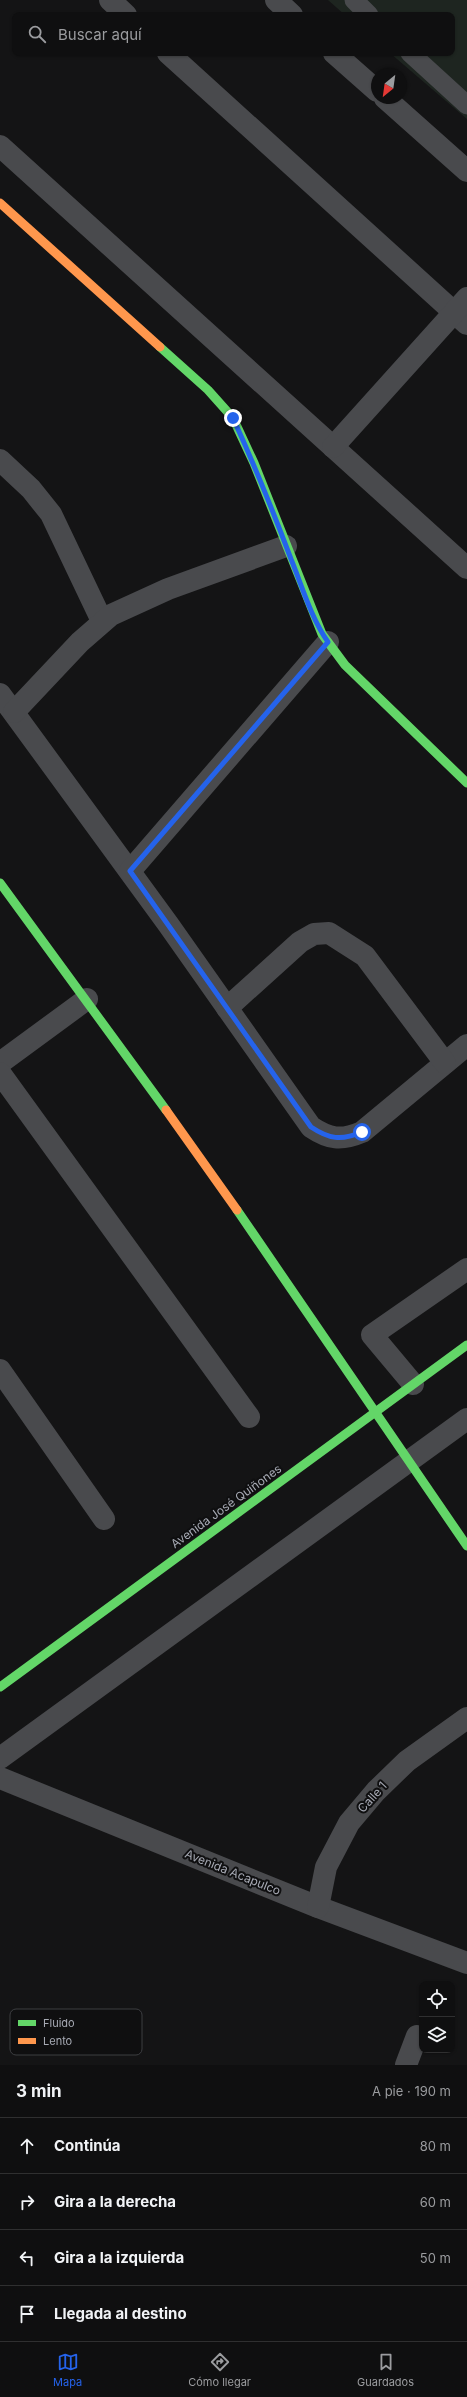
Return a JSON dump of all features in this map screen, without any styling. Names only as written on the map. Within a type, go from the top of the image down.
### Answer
[{"type":"street","points":[[110,0],[123,12]]},
{"type":"street","points":[[276,0],[289,12]]},
{"type":"street","points":[[171,56],[463,312],[333,447]]},
{"type":"street","points":[[337,56],[371,86]]},
{"type":"street","points":[[392,104],[467,172]]},
{"type":"street","points":[[0,146],[467,568]]},
{"type":"street","points":[[0,203],[208,390],[233,418],[254,463],[322,634],[345,665],[467,783]]},
{"type":"street","points":[[0,460],[31,489],[51,514],[102,622]]},
{"type":"street","points":[[14,712],[102,622],[111,615],[168,589],[286,546]]},
{"type":"street","points":[[130,871],[328,642]]},
{"type":"street","points":[[0,694],[130,871],[311,1127],[323,1135],[347,1138],[362,1132],[467,1045]]},
{"type":"street","points":[[0,883],[87,999],[377,1410],[467,1546]]},
{"type":"street","points":[[227,1008],[300,942],[314,934],[329,933],[365,956],[445,1063]]},
{"type":"street","points":[[0,1063],[87,999]]},
{"type":"street","points":[[0,1073],[249,1417]]},
{"type":"street","points":[[412,1384],[372,1335],[467,1269]]},
{"type":"street","name":"Avenida José Quiñones","points":[[0,1687],[467,1345]]},
{"type":"street","points":[[0,1370],[104,1520]]},
{"type":"street","points":[[0,1758],[467,1419]]},
{"type":"street","name":"Calle 1","points":[[318,1907],[326,1867],[349,1823],[376,1791],[407,1761],[467,1718]]},
{"type":"street","name":"Avenida Acapulco","points":[[0,1778],[318,1907],[467,1964]]},
{"type":"street","points":[[406,2065],[417,2036]]},
{"type":"lane","points":[[413,56],[467,105]]},
{"type":"shaded area","points":[[328,0],[467,0],[467,119],[394,56],[455,56],[455,12],[342,12]]},
{"type":"traffic: fast","points":[[160,347],[208,390],[233,418],[254,463],[322,634],[345,665],[467,783]]},
{"type":"traffic: fast","points":[[0,883],[166,1110]]},
{"type":"traffic: fast","points":[[237,1210],[467,1546]]},
{"type":"traffic: fast","points":[[0,1687],[467,1345]]},
{"type":"traffic: slow","points":[[0,203],[160,347]]},
{"type":"traffic: slow","points":[[166,1110],[237,1210]]},
{"type":"route","points":[[233,418],[254,463],[307,599],[322,634],[328,642],[130,871],[311,1127],[323,1135],[334,1137],[347,1138],[362,1132]]}]
